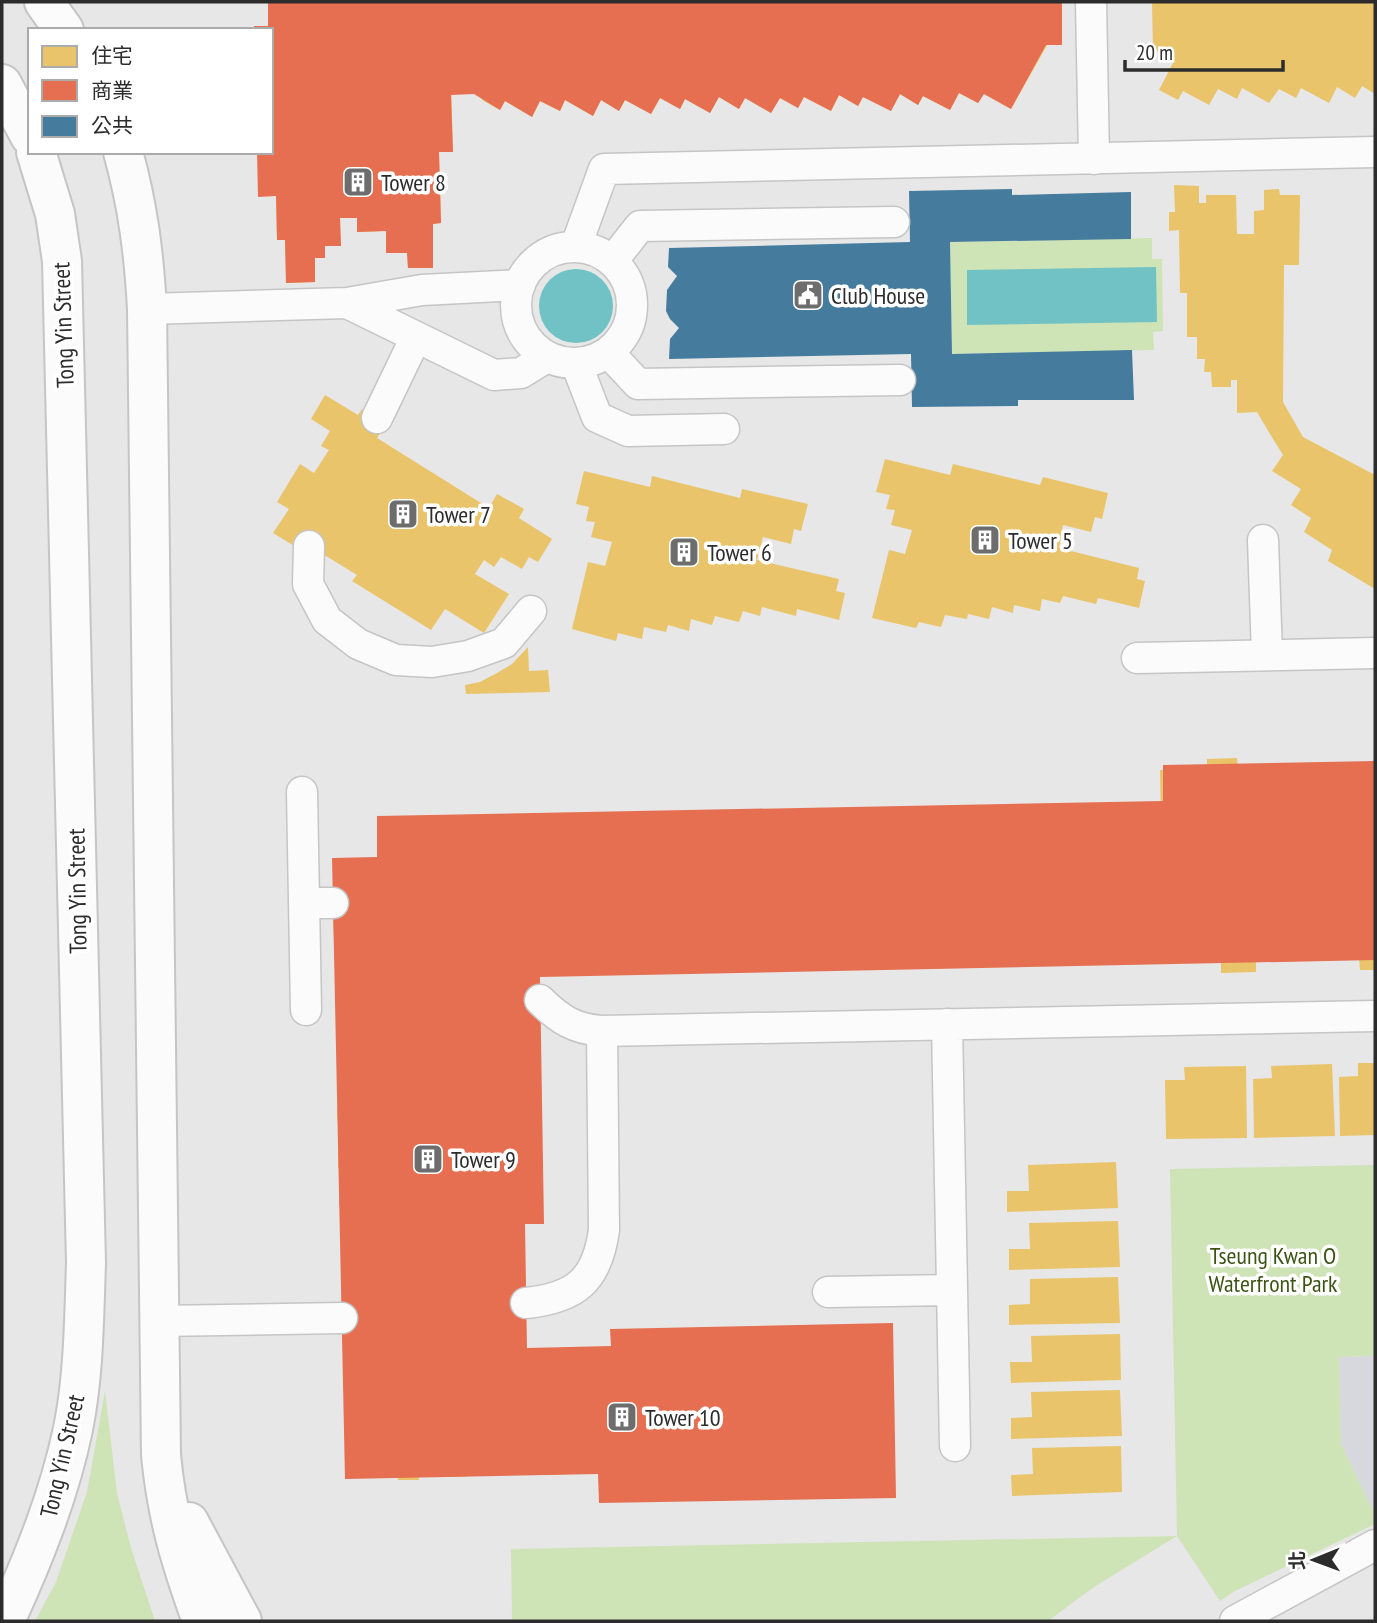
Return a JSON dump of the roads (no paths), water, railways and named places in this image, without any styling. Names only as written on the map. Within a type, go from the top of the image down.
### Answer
[{"type":"street","points":[[44,2],[63,28]]},
{"type":"street","points":[[2,84],[28,132]]},
{"type":"street","name":"Tong Yin Street","points":[[5,1621],[41,1539],[73,1429],[84,1321],[86,1263],[62,261],[55,214],[37,154]]},
{"type":"street","points":[[124,154],[136,198],[144,253],[147,309],[161,1455],[172,1531],[202,1621]]},
{"type":"street","points":[[161,1455],[189,1521],[242,1621]]},
{"type":"lane","points":[[1091,2],[1094,159]]},
{"type":"lane","points":[[576,246],[604,169],[1375,152]]},
{"type":"lane","points":[[613,260],[640,226],[894,222]]},
{"type":"lane","points":[[576,246],[595,250],[613,260],[631,289],[633,307],[621,340],[594,360],[576,363],[547,357],[534,346],[523,334],[516,301],[528,269],[541,256],[576,246]]},
{"type":"lane","points":[[147,309],[347,303],[422,290],[520,285]]},
{"type":"lane","points":[[347,303],[494,375],[522,373],[547,357]]},
{"type":"lane","points":[[377,418],[416,337]]},
{"type":"lane","points":[[608,352],[638,384],[900,380]]},
{"type":"lane","points":[[576,363],[597,417],[618,427],[628,431],[724,429]]},
{"type":"lane","points":[[1263,540],[1267,655]]},
{"type":"lane","points":[[309,546],[308,584],[327,620],[358,645],[396,660],[432,662],[503,643],[531,611]]},
{"type":"lane","points":[[1137,659],[1375,653]]},
{"type":"lane","points":[[302,792],[319,903],[306,1010]]},
{"type":"lane","points":[[540,1000],[558,1018],[569,1024],[602,1031],[1375,1016]]},
{"type":"lane","points":[[947,1024],[955,1446]]},
{"type":"lane","points":[[526,1303],[552,1300],[570,1293],[595,1266],[601,1248],[604,1230],[602,1031]]},
{"type":"lane","points":[[828,1292],[952,1290]]},
{"type":"lane","points":[[158,1321],[342,1318]]},
{"type":"lane","points":[[1235,1621],[1375,1545]]},
{"type":"water","points":[[1156,267],[1157,322],[967,325],[967,270]]},
{"type":"water","points":[[576,269],[597,275],[607,285],[613,306],[607,327],[597,337],[576,343],[555,337],[545,327],[539,306],[545,285],[555,275]]},
{"type":"place","name":"Tower 8","points":[[358,182]]},
{"type":"place","name":"Club House","points":[[808,295]]},
{"type":"place","name":"Tower 7","points":[[403,514]]},
{"type":"place","name":"Tower 5","points":[[985,540]]},
{"type":"place","name":"Tower 6","points":[[684,552]]},
{"type":"place","name":"Tower 9","points":[[428,1159]]},
{"type":"place","name":"Tower 10","points":[[622,1417]]},
{"type":"park label","name":"Tseung Kwan O Waterfront Park","points":[[1273,1269]]}]
